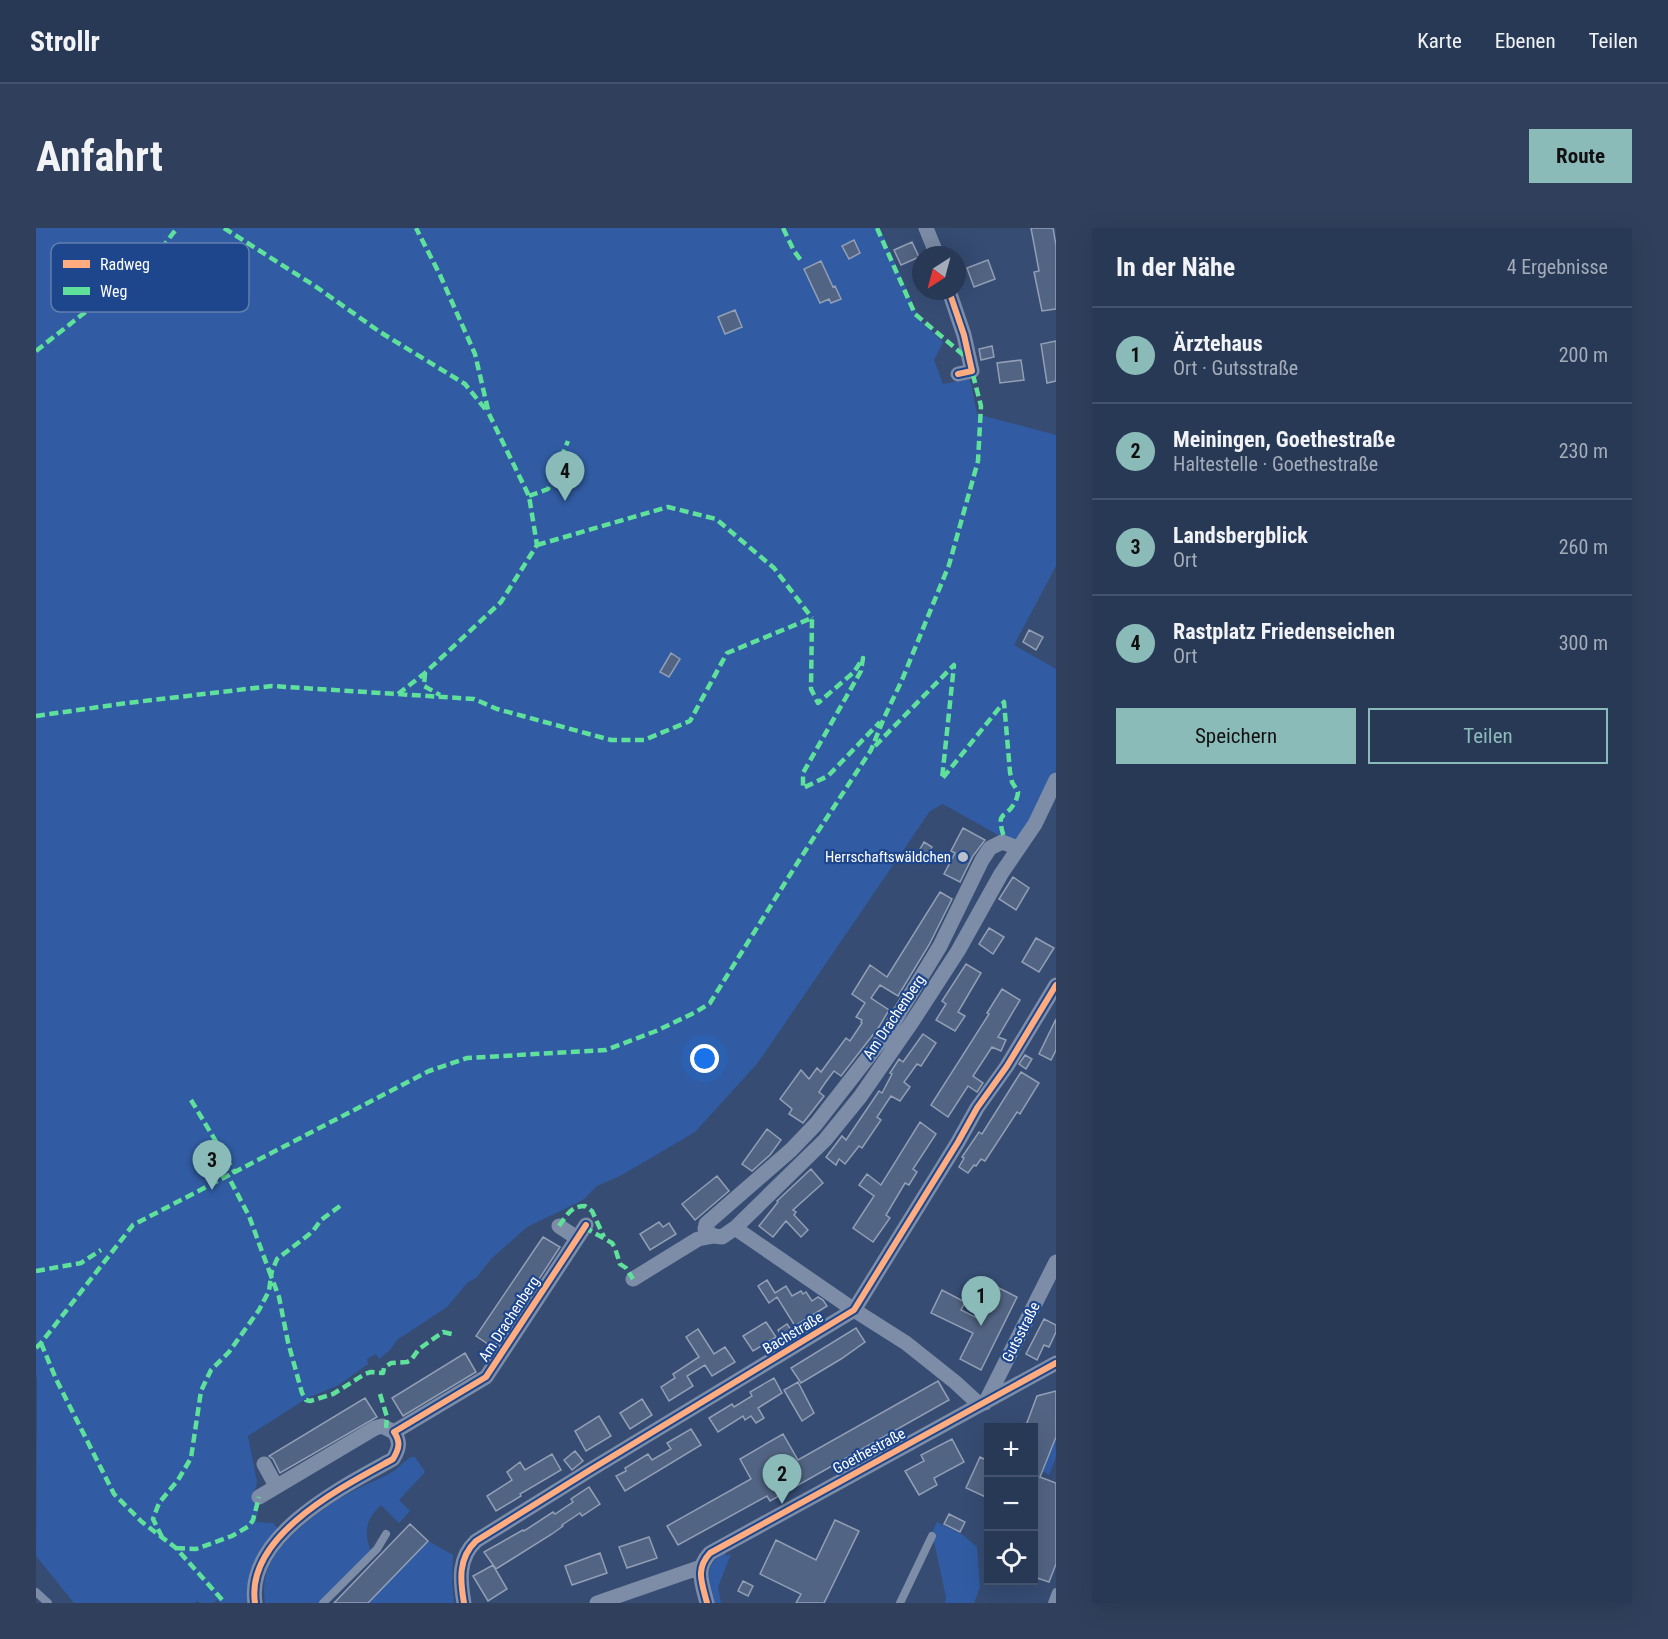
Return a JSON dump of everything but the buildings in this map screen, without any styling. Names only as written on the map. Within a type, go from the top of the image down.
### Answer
[{"type":"street","points":[[926,228],[933,246]]},
{"type":"street","points":[[952,300],[964,334],[972,371],[958,374]]},
{"type":"street","name":"Am Drachenberg","points":[[633,1279],[698,1239],[722,1237],[735,1228],[825,1140],[860,1097],[958,951],[988,896],[1035,824],[1056,780]]},
{"type":"street","name":"Am Drachenberg","points":[[714,1236],[705,1229],[706,1224],[791,1150],[809,1131],[887,1033],[940,946],[990,848],[1002,842],[1018,848]]},
{"type":"street","name":"Bachstraße","points":[[464,1603],[461,1572],[463,1558],[476,1541],[854,1310],[977,1108],[1007,1066],[1056,985]]},
{"type":"street","name":"Am Drachenberg","points":[[259,1497],[375,1428],[382,1426],[394,1432],[486,1377],[586,1225]]},
{"type":"street","points":[[559,1226],[577,1238]]},
{"type":"street","points":[[735,1228],[906,1343],[983,1404]]},
{"type":"street","name":"Gutsstraße","points":[[983,1404],[1056,1262]]},
{"type":"street","name":"Goethestraße","points":[[597,1603],[701,1567],[710,1552],[1056,1363]]},
{"type":"street","points":[[255,1603],[256,1581],[260,1565],[283,1532],[335,1492],[393,1459],[399,1444],[394,1432]]},
{"type":"street","points":[[264,1464],[276,1486]]},
{"type":"street","points":[[701,1567],[701,1579],[707,1603]]},
{"type":"lane","points":[[322,1603],[377,1550],[386,1534]]},
{"type":"lane","points":[[900,1603],[932,1536]]},
{"type":"lane","points":[[36,1592],[48,1603]]},
{"type":"lane","points":[[1052,1603],[1056,1592]]},
{"type":"shaded area","points":[[36,228],[880,228],[917,314],[915,315],[943,342],[934,360],[943,384],[970,379],[977,414],[1056,435],[1056,566],[1014,645],[1056,669],[1056,770],[1031,820],[1014,844],[943,804],[930,811],[766,1051],[695,1132],[620,1176],[597,1186],[583,1200],[527,1227],[491,1259],[476,1278],[468,1282],[447,1307],[397,1340],[379,1359],[376,1354],[367,1359],[368,1364],[337,1386],[307,1398],[248,1436],[257,1482],[254,1495],[259,1502],[256,1522],[273,1523],[279,1530],[249,1603],[220,1603],[217,1600],[214,1603],[197,1601],[195,1603],[74,1603],[36,1556]]},
{"type":"shaded area","points":[[1056,1437],[1056,1457],[1049,1475],[1042,1471]]},
{"type":"shaded area","points":[[411,1457],[415,1457],[425,1472],[399,1500],[410,1511],[399,1523],[381,1505],[372,1515],[367,1526],[367,1538],[371,1551],[319,1603],[265,1603],[264,1587],[267,1572],[271,1562],[287,1540],[323,1510],[348,1494],[389,1474]]},
{"type":"shaded area","points":[[937,1522],[963,1535],[977,1547],[980,1587],[974,1603],[945,1603],[946,1597],[932,1533]]},
{"type":"shaded area","points":[[428,1541],[453,1555],[454,1603],[368,1603]]},
{"type":"shaded area","points":[[725,1553],[727,1556],[731,1554],[718,1587],[721,1603],[714,1603],[709,1581],[710,1568],[718,1557]]},
{"type":"marked path","points":[[166,243],[177,228]]},
{"type":"marked path","points":[[224,228],[248,243]]},
{"type":"marked path","points":[[398,694],[425,673],[501,602],[537,545],[529,496],[489,414],[475,354],[440,275],[416,228]]},
{"type":"marked path","points":[[783,228],[794,251],[803,263]]},
{"type":"marked path","points":[[877,228],[915,314],[967,358]]},
{"type":"marked path","points":[[249,244],[315,286],[380,332],[465,384],[486,410]]},
{"type":"marked path","points":[[36,351],[85,312]]},
{"type":"marked path","points":[[36,1348],[133,1225],[429,1071],[467,1058],[606,1050],[656,1031],[710,1003],[871,750],[902,680],[949,565],[978,461],[981,406],[972,371]]},
{"type":"marked path","points":[[529,496],[548,489],[568,441]]},
{"type":"marked path","points":[[537,545],[668,507],[716,519],[774,568],[812,618]]},
{"type":"marked path","points":[[36,716],[272,686],[474,699],[497,709],[611,740],[644,740],[690,721],[727,653],[812,618],[811,689],[818,703],[854,672],[863,658],[861,671],[803,773],[803,788],[828,776],[880,722]]},
{"type":"marked path","points":[[875,746],[954,665],[942,779],[1004,702],[1010,772],[1012,782],[1018,792],[1012,808],[1001,818],[1004,837]]},
{"type":"marked path","points":[[425,673],[424,686],[440,695]]},
{"type":"marked path","points":[[191,1100],[235,1173]]},
{"type":"marked path","points":[[162,1537],[153,1519],[159,1503],[178,1480],[191,1458],[201,1391],[211,1370],[229,1352],[259,1310],[269,1291],[271,1276],[249,1216],[228,1176]]},
{"type":"marked path","points":[[340,1206],[277,1259],[271,1276],[279,1297],[288,1342],[306,1400],[310,1401],[333,1394],[365,1374],[383,1373],[384,1368],[391,1363],[407,1362],[419,1349],[443,1332],[456,1335]]},
{"type":"marked path","points":[[559,1226],[573,1209],[585,1206],[592,1211],[604,1237]]},
{"type":"marked path","points":[[584,1227],[612,1243],[620,1264],[626,1268],[633,1279]]},
{"type":"marked path","points":[[36,1271],[81,1263],[101,1250]]},
{"type":"marked path","points":[[41,1343],[56,1379],[114,1494],[142,1522],[176,1548],[225,1603]]},
{"type":"marked path","points":[[380,1394],[387,1417],[386,1428]]},
{"type":"marked path","points":[[176,1548],[196,1549],[232,1536],[249,1526],[253,1520],[259,1497]]},
{"type":"cycle path","points":[[952,300],[964,335],[972,371],[958,374]]},
{"type":"cycle path","points":[[464,1603],[461,1578],[463,1562],[476,1541],[854,1310],[977,1108],[1007,1066],[1056,985]]},
{"type":"cycle path","points":[[255,1603],[256,1578],[265,1556],[281,1535],[325,1498],[393,1459],[398,1446],[398,1439],[394,1432],[486,1377],[586,1225]]},
{"type":"cycle path","points":[[707,1603],[701,1571],[710,1553],[1056,1363]]},
{"type":"place","name":"Rastplatz Friedenseichen","points":[[565,501]]},
{"type":"place","name":"Herrschaftswäldchen","points":[[963,857]]},
{"type":"place","name":"Landsbergblick","points":[[212,1190]]},
{"type":"place","name":"Ärztehaus","points":[[981,1326]]},
{"type":"place","name":"Meiningen, Goethestraße","points":[[782,1504]]}]
